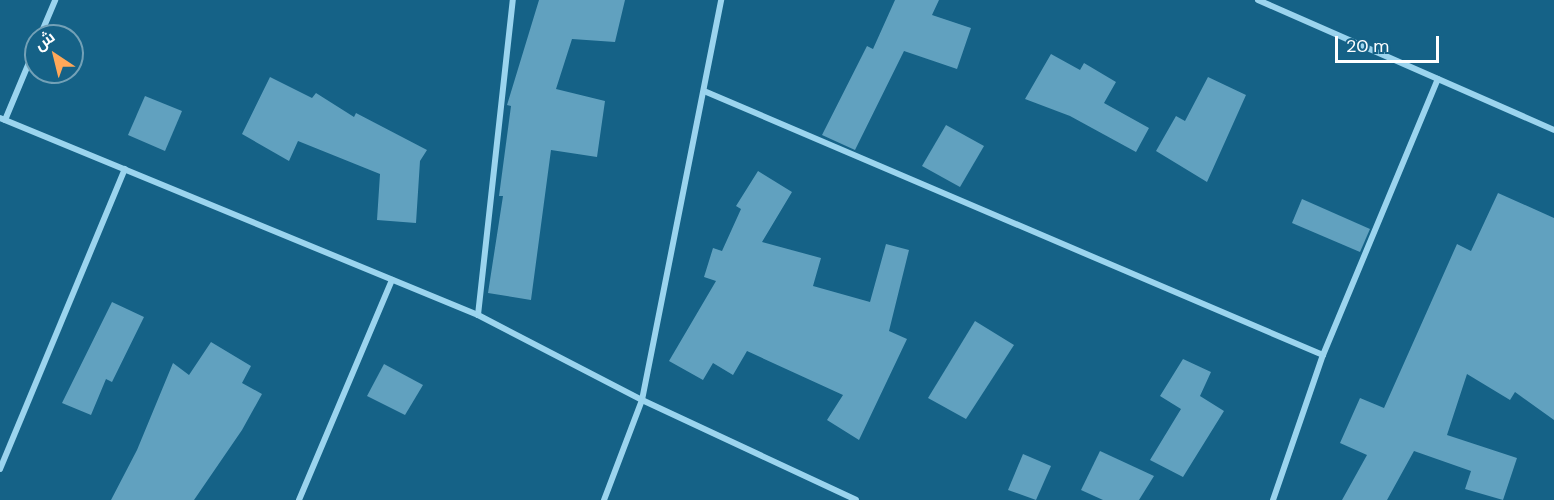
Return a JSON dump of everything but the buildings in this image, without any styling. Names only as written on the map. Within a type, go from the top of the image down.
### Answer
[{"type":"street","points":[[45,24],[55,0]]},
{"type":"street","points":[[478,315],[513,0]]},
{"type":"street","points":[[604,500],[642,400],[721,0]]},
{"type":"street","points":[[1258,0],[1554,130]]},
{"type":"street","points":[[24,73],[3,119],[478,315],[642,400],[856,500]]},
{"type":"street","points":[[1273,500],[1323,355],[1438,79]]},
{"type":"street","points":[[704,91],[1323,355]]},
{"type":"street","points":[[0,469],[125,169]]},
{"type":"street","points":[[299,500],[392,280]]}]
